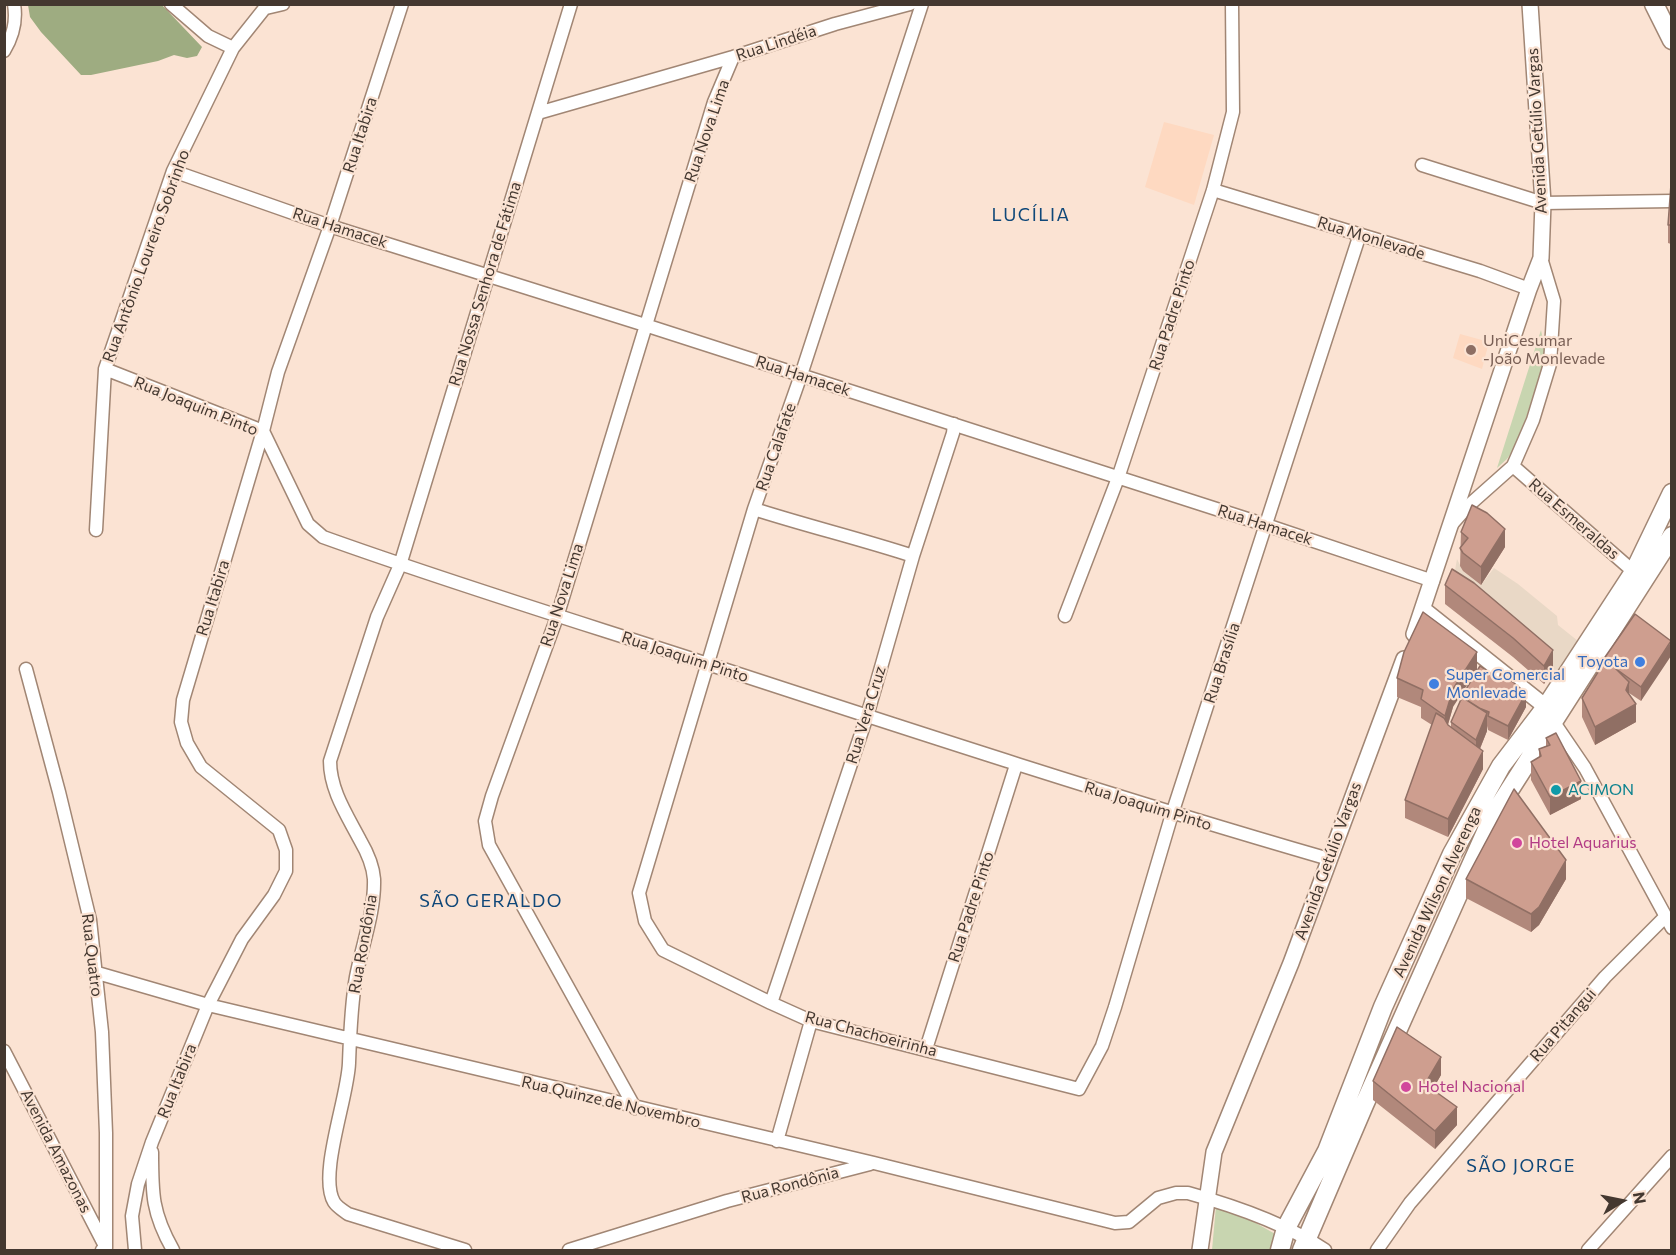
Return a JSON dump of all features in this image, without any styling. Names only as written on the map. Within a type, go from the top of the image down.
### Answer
[{"type":"main road","points":[[1654,4],[1671,40]]},
{"type":"main road","name":"Avenida Wilson Alverenga","points":[[1305,1244],[1364,1105],[1494,814],[1549,714],[1634,572],[1671,493]]},
{"type":"main road","points":[[1549,714],[1552,698],[1577,686],[1671,536]]},
{"type":"main road","name":"Avenida Wilson Alverenga","points":[[1280,1251],[1286,1228],[1327,1151],[1383,1007],[1452,854],[1500,766],[1549,714]]},
{"type":"street","points":[[4,51],[12,34],[16,17],[14,4]]},
{"type":"street","points":[[171,4],[208,36],[233,48]]},
{"type":"street","points":[[267,6],[282,4]]},
{"type":"street","name":"Rua Itabira","points":[[135,1251],[132,1216],[138,1184],[152,1142],[208,1005],[242,939],[274,895],[286,872],[286,850],[279,830],[201,767],[187,743],[180,722],[183,700],[263,431],[278,372],[330,226],[402,4]]},
{"type":"street","name":"Rua Nossa Senhora de Fátima","points":[[400,565],[572,4]]},
{"type":"street","name":"Rua Lindéia","points":[[538,113],[910,4]]},
{"type":"street","name":"Rua Calafate","points":[[639,893],[754,509],[801,375],[922,4]]},
{"type":"street","name":"Rua Padre Pinto","points":[[1065,616],[1118,478],[1213,190],[1233,112],[1232,4]]},
{"type":"street","name":"Avenida Getúlio Vargas","points":[[1452,524],[1468,506],[1513,466],[1533,420],[1550,363],[1554,301],[1541,258],[1543,204],[1530,4]]},
{"type":"street","name":"Rua Antônio Loureiro Sobrinho","points":[[96,530],[105,369],[173,171],[233,48],[267,6]]},
{"type":"street","name":"Rua Nova Lima","points":[[635,1108],[489,845],[485,821],[557,616],[714,102],[733,57]]},
{"type":"street","points":[[1422,165],[1543,204],[1671,201]]},
{"type":"street","name":"Rua Hamacek","points":[[173,171],[330,226],[488,274],[954,424],[1432,581]]},
{"type":"street","name":"Rua Monlevade","points":[[1213,190],[1480,271],[1529,289]]},
{"type":"street","name":"Rua Brasília","points":[[1079,1089],[1102,1046],[1115,1007],[1173,814],[1360,234]]},
{"type":"street","name":"Avenida Getúlio Vargas","points":[[1200,1251],[1214,1152],[1291,963],[1424,609],[1541,258]]},
{"type":"street","name":"Rua Joaquim Pinto","points":[[105,369],[263,431],[308,524],[323,537],[400,565],[1016,765],[1329,859]]},
{"type":"street","name":"Rua Vera Cruz","points":[[771,1003],[867,716],[954,424]]},
{"type":"street","name":"Rua Esmeraldas","points":[[1513,466],[1634,572]]},
{"type":"street","points":[[754,509],[808,527],[870,542],[913,556]]},
{"type":"street","name":"Rua Rondônia","points":[[400,565],[377,617],[330,760],[330,776],[340,802],[370,859],[374,878],[370,912],[356,979],[348,1076],[330,1175],[334,1203],[348,1214],[465,1251]]},
{"type":"street","points":[[1424,609],[1549,714],[1585,768],[1668,923]]},
{"type":"street","name":"Rua Quatro","points":[[26,669],[90,920],[102,1032],[106,1132],[105,1250]]},
{"type":"street","name":"Rua Padre Pinto","points":[[926,1049],[1016,765]]},
{"type":"street","name":"Rua Chachoeirinha","points":[[639,893],[645,921],[663,950],[811,1021],[1079,1089]]},
{"type":"street","name":"Rua Pitangui","points":[[1377,1251],[1410,1203],[1605,977],[1668,923]]},
{"type":"street","name":"Rua Quinze de Novembro","points":[[94,972],[208,1005],[874,1163],[1114,1223],[1129,1222],[1158,1198],[1176,1193],[1188,1193],[1207,1198]]},
{"type":"street","points":[[777,1141],[811,1021]]},
{"type":"street","name":"Avenida Amazonas","points":[[4,1051],[105,1250]]},
{"type":"street","name":"Rua Itabira","points":[[152,1142],[153,1200],[156,1217],[173,1251]]},
{"type":"street","points":[[1588,1251],[1671,1156]]},
{"type":"street","name":"Rua Rondônia","points":[[569,1251],[727,1202],[874,1163]]},
{"type":"street","points":[[1207,1198],[1286,1228],[1305,1244],[1325,1251]]},
{"type":"shaded area","points":[[1164,122],[1214,135],[1194,205],[1145,187]]},
{"type":"shaded area","name":"UniCesumar -João Monlevade","points":[[1460,334],[1489,342],[1482,369],[1453,358]]},
{"type":"shaded area","points":[[1457,559],[1463,571],[1481,585],[1494,568],[1518,584],[1557,616],[1558,625],[1578,641],[1562,674],[1452,587]]},
{"type":"green space","points":[[28,5],[162,5],[202,47],[197,56],[187,58],[174,55],[158,61],[81,75],[41,32],[30,17]]},
{"type":"green space","points":[[1541,330],[1546,355],[1518,443],[1507,459],[1497,468]]},
{"type":"green space","points":[[1216,1206],[1254,1222],[1277,1235],[1275,1250],[1212,1250]]},
{"type":"building","points":[[1671,184],[1671,225],[1668,225]]},
{"type":"building","points":[[1472,505],[1487,513],[1505,529],[1481,567],[1460,548],[1468,538],[1461,532]]},
{"type":"building","points":[[1452,569],[1474,583],[1553,650],[1544,666],[1513,638],[1445,585]]},
{"type":"building","name":"Super Comercial Monlevade","points":[[1423,612],[1477,652],[1453,689],[1445,716],[1421,699],[1423,690],[1397,678],[1404,652]]},
{"type":"building","name":"Toyota","points":[[1635,614],[1671,641],[1641,687],[1606,659],[1603,660]]},
{"type":"building","points":[[1606,659],[1629,682],[1626,690],[1636,704],[1595,727],[1582,698]]},
{"type":"building","points":[[1480,666],[1499,679],[1501,672],[1526,693],[1508,726],[1488,716],[1489,712],[1462,697],[1460,699]]},
{"type":"building","points":[[1462,697],[1487,713],[1476,740],[1451,722]]},
{"type":"building","points":[[1436,713],[1483,751],[1448,819],[1405,800]]},
{"type":"building","points":[[1556,733],[1581,781],[1550,797],[1531,762],[1541,756],[1539,749],[1550,745],[1546,738]]},
{"type":"building","name":"Hotel Aquarius","points":[[1514,789],[1566,860],[1539,907],[1531,914],[1466,879]]},
{"type":"building","name":"Hotel Nacional","points":[[1397,1027],[1441,1057],[1425,1084],[1457,1107],[1435,1131],[1373,1081]]},
{"type":"place","name":"UniCesumar -João Monlevade","points":[[1471,350]]},
{"type":"place","name":"Toyota","points":[[1640,662]]},
{"type":"place","name":"Super Comercial Monlevade","points":[[1434,684]]},
{"type":"place","name":"ACIMON","points":[[1556,790]]},
{"type":"place","name":"Hotel Aquarius","points":[[1517,843]]},
{"type":"place","name":"Hotel Nacional","points":[[1406,1087]]},
{"type":"district","name":"LUCÍLIA","points":[[1031,215]]},
{"type":"district","name":"SÃO GERALDO","points":[[491,901]]},
{"type":"district","name":"SÃO JORGE","points":[[1521,1166]]}]
